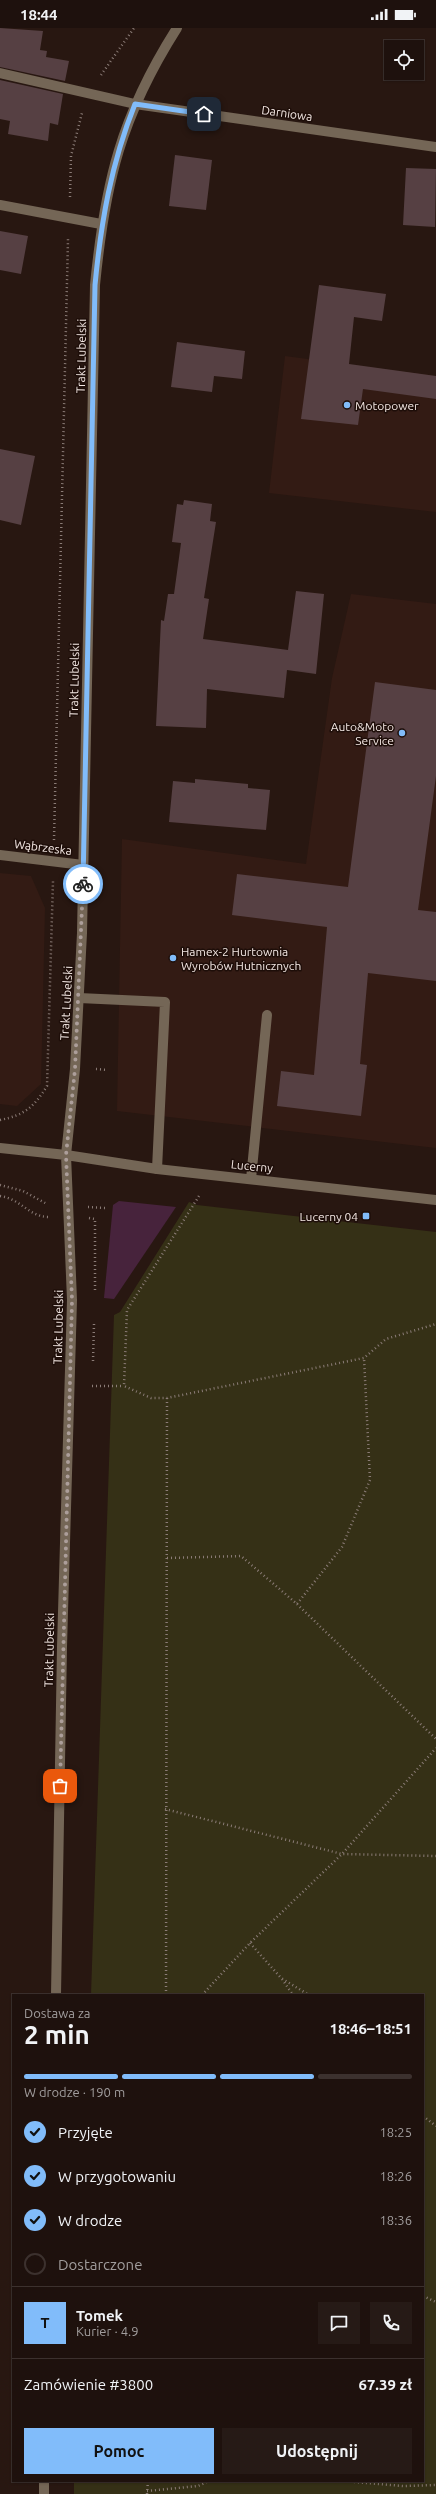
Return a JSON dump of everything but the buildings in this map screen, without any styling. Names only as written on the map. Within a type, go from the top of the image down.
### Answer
[{"type":"street","name":"Trakt Lubelski","points":[[56,1994],[62,1647],[72,1300],[66,1155],[75,1069],[79,998],[95,285],[101,224],[116,155],[135,104],[177,28]]},
{"type":"street","name":"Darniowa","points":[[0,73],[135,104],[436,147]]},
{"type":"street","points":[[0,205],[101,224]]},
{"type":"street","name":"Wąbrzeska","points":[[0,855],[83,865]]},
{"type":"street","points":[[79,998],[164,1002],[157,1169]]},
{"type":"street","points":[[251,1179],[267,1015]]},
{"type":"street","name":"Lucerny","points":[[0,1148],[66,1155],[157,1169],[436,1200]]},
{"type":"street","points":[[44,2482],[44,2494]]},
{"type":"path","points":[[0,1120],[18,1116],[36,1103],[47,1086],[71,156],[89,93],[134,28]]},
{"type":"path","points":[[124,1386],[127,1310],[199,1195],[207,1196]]},
{"type":"path","points":[[92,1386],[124,1386],[151,1398],[167,1398],[364,1358],[386,1340],[436,1324]]},
{"type":"path","points":[[297,1604],[342,1547],[370,1480],[364,1358]]},
{"type":"path","points":[[166,1994],[165,1809],[167,1398]]},
{"type":"path","points":[[167,1558],[241,1556],[297,1604],[436,1740]]},
{"type":"path","points":[[203,1994],[250,1944],[342,1854],[436,1748]]},
{"type":"path","points":[[165,1809],[342,1854],[436,1856]]},
{"type":"path","points":[[250,1944],[281,1978],[292,1994]]},
{"type":"path","points":[[281,1978],[307,1994]]},
{"type":"path","points":[[424,2117],[432,2126],[436,2126]]},
{"type":"path","points":[[424,2296],[436,2302]]},
{"type":"path","points":[[148,2482],[147,2493],[198,2486],[206,2482]]},
{"type":"path","points":[[354,2482],[403,2486],[436,2485]]},
{"type":"shaded area","points":[[285,356],[436,376],[436,512],[269,493]]},
{"type":"shaded area","points":[[351,594],[436,604],[436,1148],[117,1111],[122,839],[306,864],[332,678]]},
{"type":"shaded area","points":[[0,873],[31,876],[45,908],[41,1084],[17,1106],[0,1104]]},
{"type":"shaded area","points":[[119,1201],[176,1207],[114,1299],[104,1298],[113,1205]]},
{"type":"shaded area","points":[[189,1202],[197,1205],[436,1232],[436,2494],[74,2494],[74,2482],[424,2482],[424,1994],[91,1994],[114,1315],[120,1312]]},
{"type":"way so far","points":[[60,1786],[62,1647],[72,1300],[70,1217],[66,1155],[75,1069],[83,884]]},
{"type":"place","name":"Motopower","points":[[347,405]]},
{"type":"place","name":"Auto&Moto Service","points":[[402,733]]},
{"type":"place","name":"Hamex-2 Hurtownia Wyrobów Hutnicznych","points":[[173,958]]},
{"type":"place","name":"Lucerny 04","points":[[366,1216]]},
{"type":"route","points":[[83,884],[95,285],[101,224],[116,155],[135,104],[204,114]]}]
